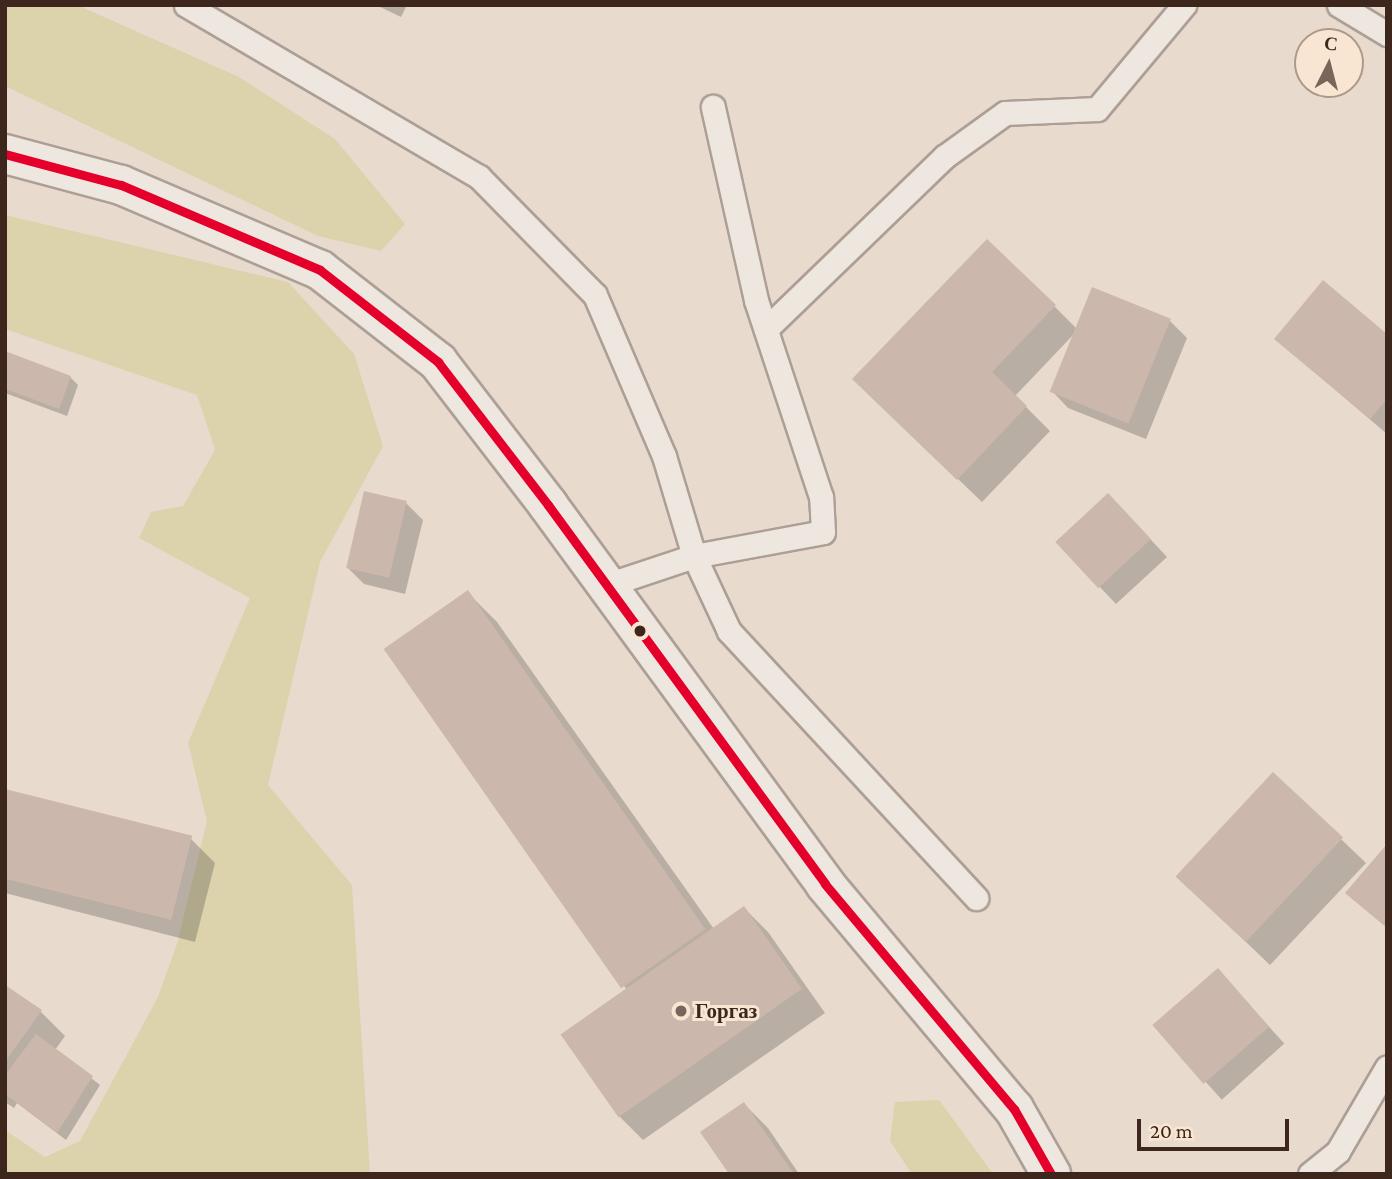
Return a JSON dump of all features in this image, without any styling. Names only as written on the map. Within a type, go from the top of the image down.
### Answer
[{"type":"street","points":[[5,154],[121,185],[320,270],[438,362],[607,585],[825,884],[1014,1109],[1051,1174]]},
{"type":"lane","points":[[186,5],[479,177],[595,295],[664,456],[694,556],[729,631],[976,898]]},
{"type":"lane","points":[[766,329],[944,157],[1005,113],[1097,108],[1184,5]]},
{"type":"lane","points":[[1339,5],[1387,34]]},
{"type":"lane","points":[[607,585],[694,556],[823,532],[821,498],[766,329],[723,160],[713,107]]},
{"type":"lane","points":[[1310,1174],[1338,1151],[1387,1067]]},
{"type":"shaded area","points":[[5,5],[77,5],[239,77],[335,139],[405,224],[381,251],[318,236],[5,86]]},
{"type":"shaded area","points":[[5,215],[288,282],[354,354],[383,446],[320,562],[268,785],[352,885],[370,1174],[5,1174],[5,1130],[45,1157],[80,1141],[158,997],[177,944],[207,821],[188,743],[250,598],[139,538],[151,512],[183,506],[215,450],[197,395],[5,329]]},
{"type":"shaded area","points":[[939,1100],[993,1174],[912,1174],[890,1141],[895,1102]]},
{"type":"building","points":[[987,239],[1056,305],[992,372],[1027,406],[957,480],[852,379]]},
{"type":"building","points":[[1323,280],[1387,334],[1387,399],[1370,419],[1274,339]]},
{"type":"building","points":[[1092,287],[1171,319],[1128,424],[1050,392]]},
{"type":"building","points":[[5,351],[71,376],[59,409],[5,389]]},
{"type":"building","points":[[364,491],[407,501],[389,578],[346,568]]},
{"type":"building","points":[[1108,493],[1151,539],[1098,588],[1055,542]]},
{"type":"building","points":[[468,590],[705,929],[621,988],[384,649]]},
{"type":"building","points":[[1273,772],[1343,837],[1246,942],[1175,877]]},
{"type":"building","points":[[5,789],[192,836],[171,920],[5,879]]},
{"type":"building","points":[[1387,844],[1387,928],[1345,893]]},
{"type":"building","name":"Горгаз","points":[[744,906],[802,989],[618,1117],[561,1034]]},
{"type":"building","points":[[1218,968],[1269,1027],[1204,1084],[1152,1025]]},
{"type":"building","points":[[5,985],[42,1010],[5,1062]]},
{"type":"building","points":[[36,1034],[93,1076],[57,1133],[5,1094],[5,1075]]},
{"type":"building","points":[[744,1102],[794,1174],[729,1174],[700,1132]]},
{"type":"transit line","points":[[5,154],[121,185],[320,270],[438,362],[548,505],[825,884],[1014,1109],[1051,1174]]},
{"type":"place","name":"Горгаз","points":[[681,1011]]}]
